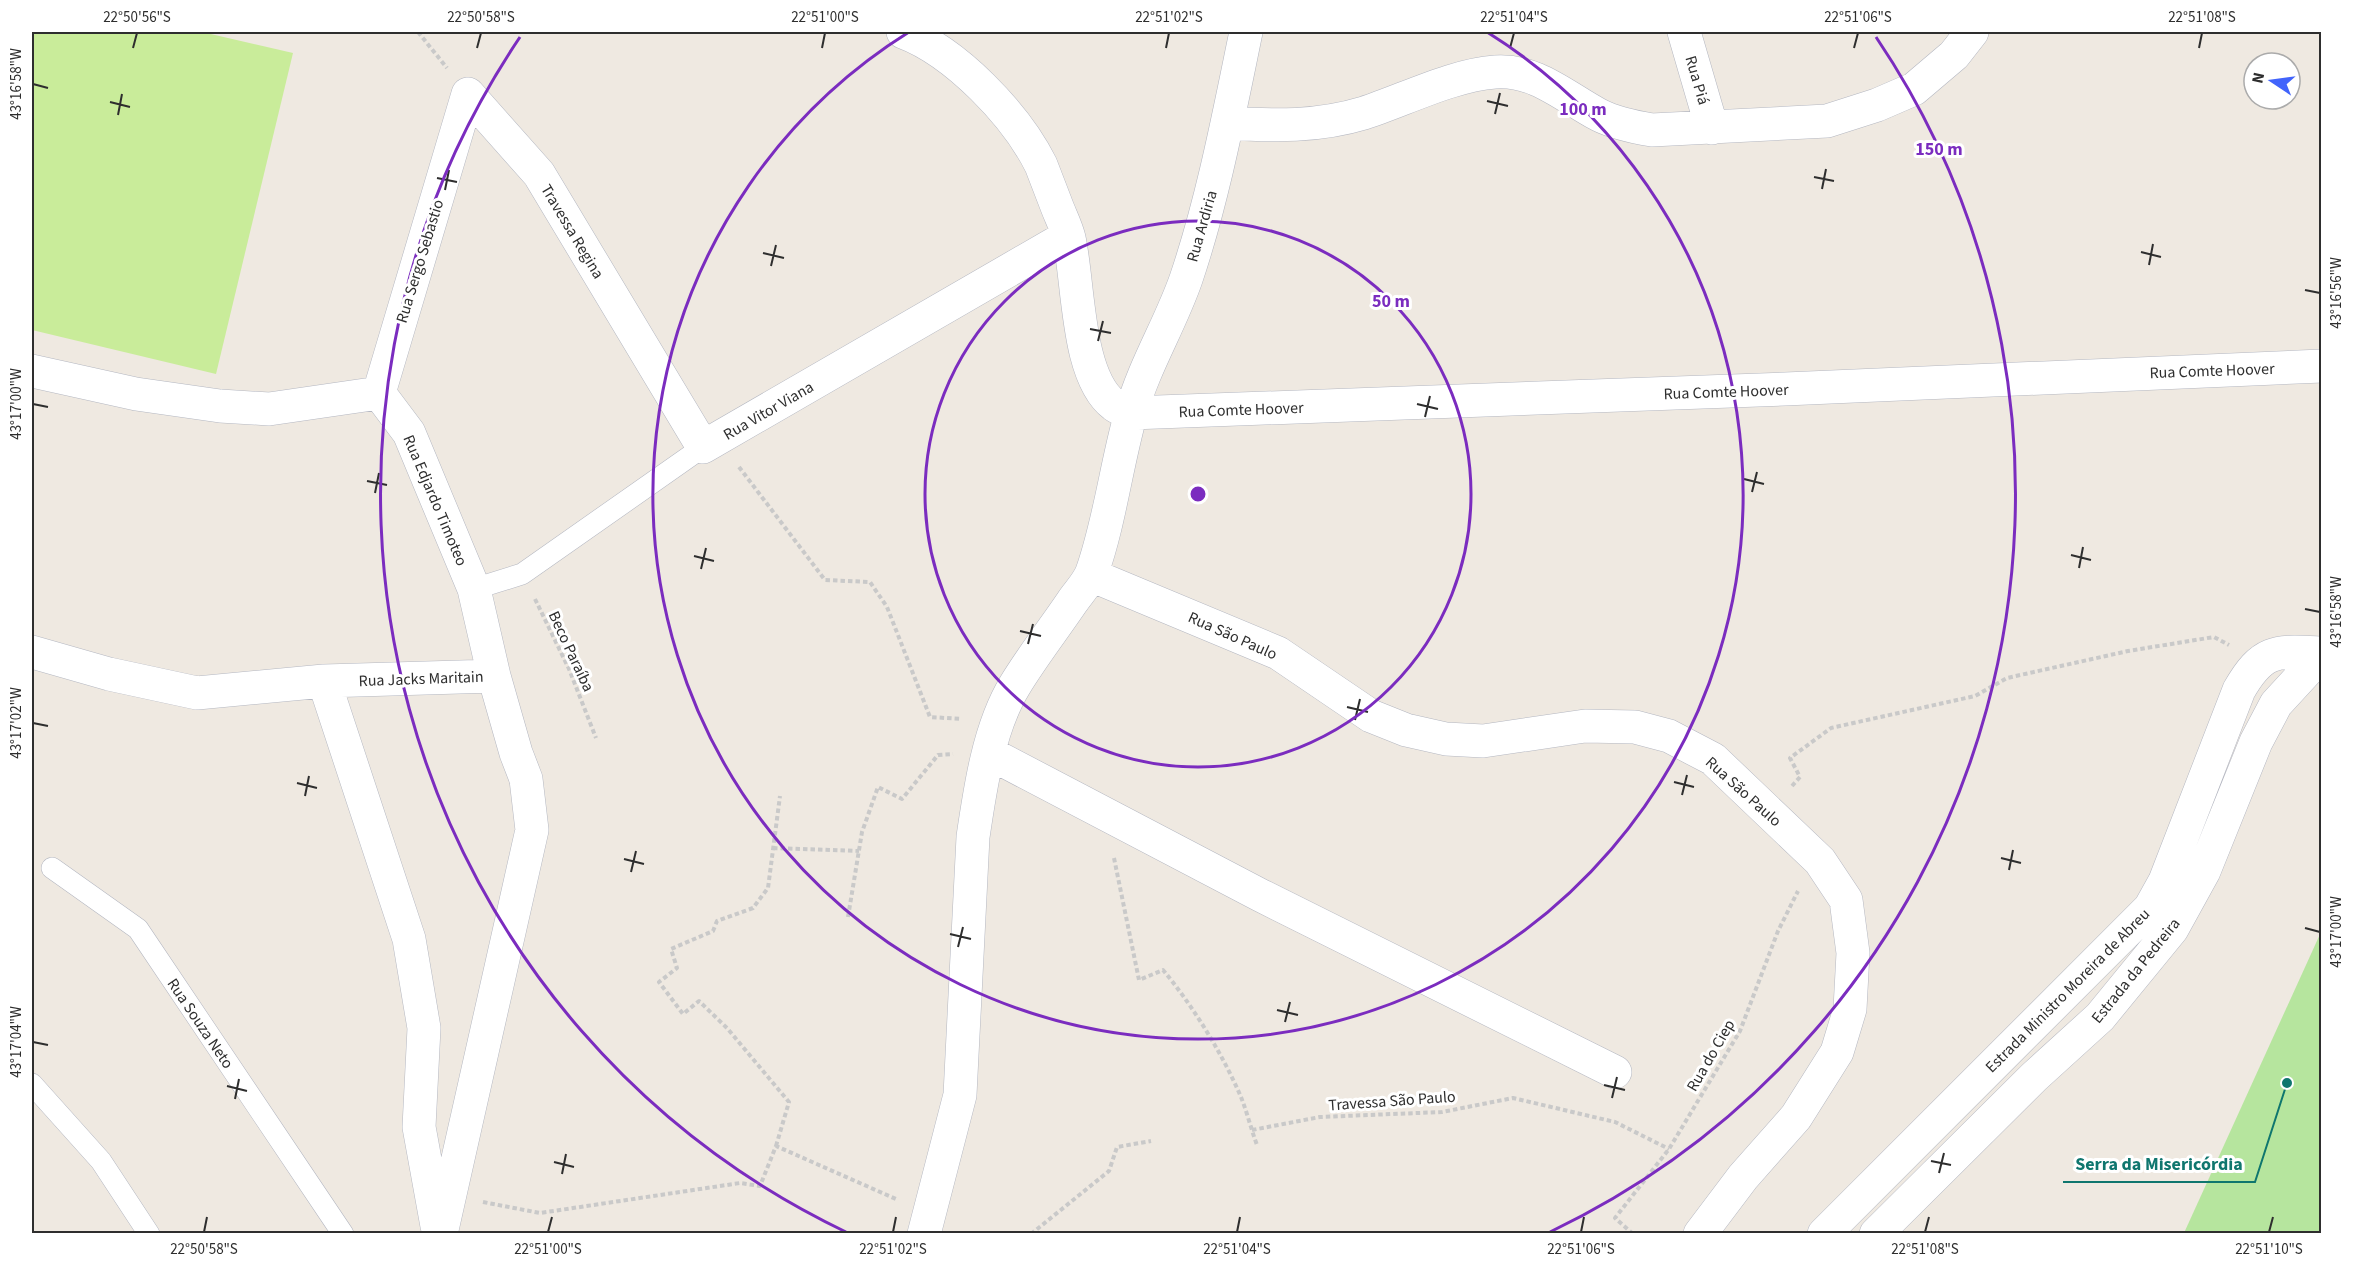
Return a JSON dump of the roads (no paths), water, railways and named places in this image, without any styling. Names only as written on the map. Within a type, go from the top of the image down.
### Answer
[{"type":"street","points":[[903,32],[914,36],[962,68],[1003,108],[1040,164],[1068,236],[1091,373],[1102,392],[1115,406],[1131,413]]},
{"type":"street","name":"Rua Ardiria","points":[[924,1233],[960,1095],[973,837],[979,795],[989,753],[999,720],[1014,687],[1091,575],[1108,516],[1131,413],[1146,370],[1185,280],[1201,231],[1246,32]]},
{"type":"street","name":"Rua Piá","points":[[1684,32],[1712,128]]},
{"type":"street","points":[[1227,123],[1270,126],[1316,124],[1362,113],[1461,80],[1494,72],[1537,78],[1600,116],[1629,126],[1652,130],[1827,121],[1877,105],[1914,89],[1954,55],[1972,32]]},
{"type":"street","name":"Rua Sergo Sebastio","points":[[380,393],[468,94]]},
{"type":"street","name":"Travessa Regina","points":[[468,94],[538,174],[711,443]]},
{"type":"street","name":"Rua Vitor Viana","points":[[711,443],[1068,236]]},
{"type":"street","name":"Rua Comte Hoover","points":[[1131,413],[1785,389],[2322,366]]},
{"type":"street","points":[[32,371],[136,394],[220,406],[269,409],[380,393]]},
{"type":"street","name":"Rua Edjardo Timoteo","points":[[380,393],[409,433],[474,590],[495,676]]},
{"type":"street","name":"Rua São Paulo","points":[[1091,575],[1278,653],[1371,716],[1406,730],[1446,739],[1483,741],[1585,726],[1635,727],[1669,736],[1713,759],[1820,861],[1845,900],[1853,953],[1850,1010],[1837,1052],[1796,1117],[1743,1177],[1700,1233]]},
{"type":"street","name":"Rua Jacks Maritain","points":[[32,652],[109,674],[197,693],[324,681],[495,676],[516,753],[526,779],[532,830],[440,1233]]},
{"type":"street","name":"Estrada Ministro Moreira de Abreu","points":[[1824,1233],[2150,908],[2165,881],[2239,690],[2248,674],[2260,660],[2274,654],[2293,652],[2322,654]]},
{"type":"street","name":"Estrada da Pedreira","points":[[1876,1233],[2034,1077],[2100,1017],[2172,929],[2204,871],[2256,742],[2276,704],[2322,654]]},
{"type":"street","points":[[324,681],[409,939],[424,1028],[419,1127],[440,1233]]},
{"type":"street","points":[[989,753],[1260,895],[1615,1072]]},
{"type":"lane","name":"Rua Vitor Viana","points":[[474,590],[522,574],[711,443]]},
{"type":"lane","name":"Rua Souza Neto","points":[[52,868],[138,929],[343,1233]]},
{"type":"lane","points":[[32,1084],[101,1161],[149,1233]]},
{"type":"place","name":"Serra da Misericórdia","points":[[2287,1083]]}]
